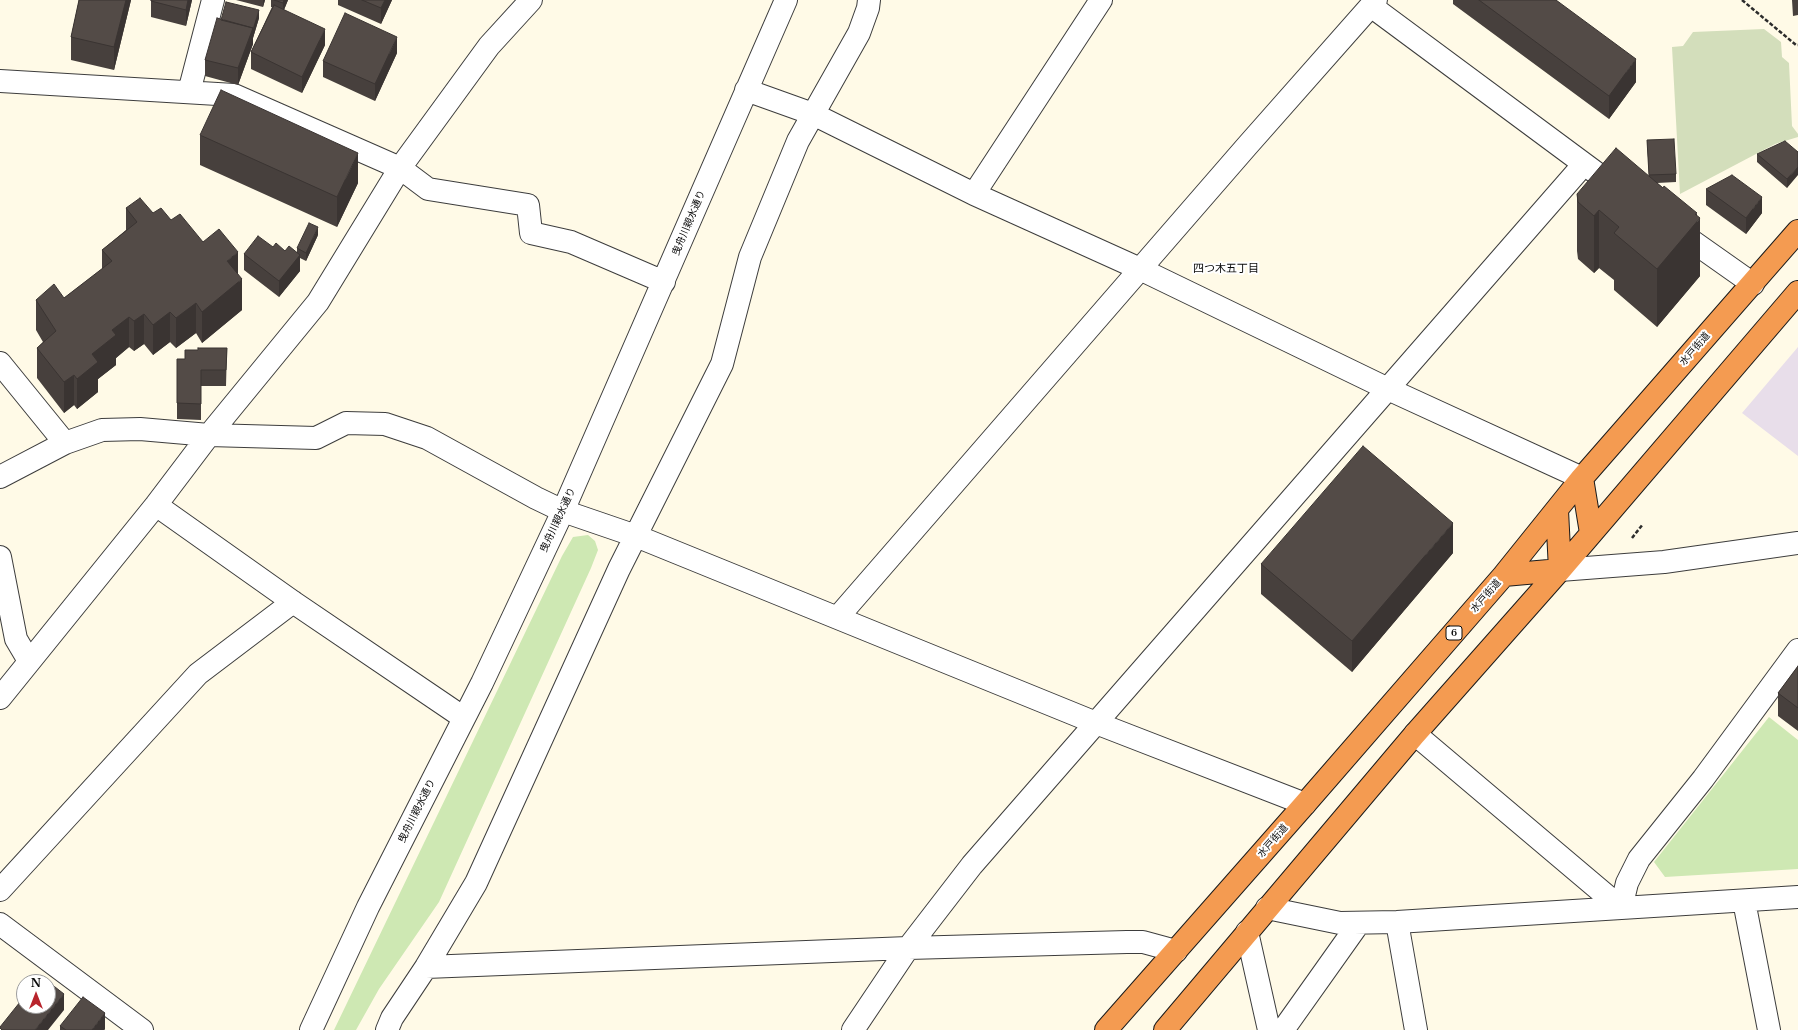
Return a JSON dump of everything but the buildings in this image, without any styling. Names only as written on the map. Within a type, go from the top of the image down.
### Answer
[{"type":"highway","name":"水戸街道","points":[[1106,1030],[1504,575],[1582,478],[1798,231]]},
{"type":"highway","points":[[1165,1030],[1415,734],[1560,570],[1798,292]]},
{"type":"highway","points":[[1582,478],[1591,533]]},
{"type":"highway","points":[[1557,510],[1560,570]]},
{"type":"highway","points":[[1504,575],[1560,570]]},
{"type":"street","points":[[189,92],[213,0]]},
{"type":"street","points":[[0,698],[156,505],[209,435],[318,302],[400,168],[489,46],[531,0]]},
{"type":"street","name":"曳舟川親水通り","points":[[311,1030],[368,907],[464,718],[563,511],[786,0]]},
{"type":"street","points":[[387,1030],[392,1018],[426,967],[476,883],[636,536],[722,364],[750,257],[798,141],[860,33],[869,0]]},
{"type":"street","points":[[974,194],[1101,0]]},
{"type":"street","points":[[838,617],[1140,269],[1374,3],[1584,164],[1610,182]]},
{"type":"street","points":[[0,81],[234,95],[400,168],[428,189],[528,205],[531,233],[571,242],[664,282]]},
{"type":"street","points":[[746,90],[813,114],[974,194],[1140,269],[1388,389],[1582,478]]},
{"type":"street","points":[[853,1030],[908,948],[972,866],[1584,164]]},
{"type":"street","points":[[1662,219],[1753,284]]},
{"type":"street","points":[[0,363],[65,443]]},
{"type":"street","points":[[0,477],[65,443],[102,430],[140,429],[209,435],[316,438],[346,423],[385,424],[427,438],[536,498],[563,511],[636,536],[1096,723],[1305,804]]},
{"type":"street","points":[[156,505],[293,602],[464,718]]},
{"type":"street","points":[[1560,570],[1664,562],[1798,544]]},
{"type":"street","points":[[0,557],[16,639],[29,661]]},
{"type":"street","points":[[0,890],[198,674],[293,602]]},
{"type":"street","points":[[1621,908],[1627,883],[1639,859],[1703,779],[1798,650]]},
{"type":"street","points":[[1415,734],[1621,908]]},
{"type":"street","points":[[1267,908],[1340,923],[1359,923],[1397,922],[1798,897]]},
{"type":"street","points":[[1744,901],[1769,1030]]},
{"type":"street","points":[[1397,922],[1416,1030]]},
{"type":"street","points":[[1283,1030],[1359,923]]},
{"type":"street","points":[[0,924],[142,1030]]},
{"type":"street","points":[[1247,932],[1269,1030]]},
{"type":"street","points":[[426,967],[908,948],[1143,942],[1176,951]]},
{"type":"path","points":[[1742,0],[1798,45]]},
{"type":"shaded area","points":[[1798,347],[1798,456],[1742,413]]},
{"type":"green space","points":[[1764,29],[1781,42],[1782,57],[1789,63],[1792,126],[1798,134],[1798,137],[1775,144],[1680,194],[1672,47],[1683,46],[1693,32]]},
{"type":"green space","points":[[588,535],[595,541],[598,550],[591,568],[439,902],[379,989],[356,1030],[334,1030],[562,556],[573,537]]},
{"type":"green space","points":[[1769,717],[1798,740],[1798,869],[1665,877],[1654,862]]},
{"type":"district","name":"四つ木五丁目","points":[[1226,269]]}]
